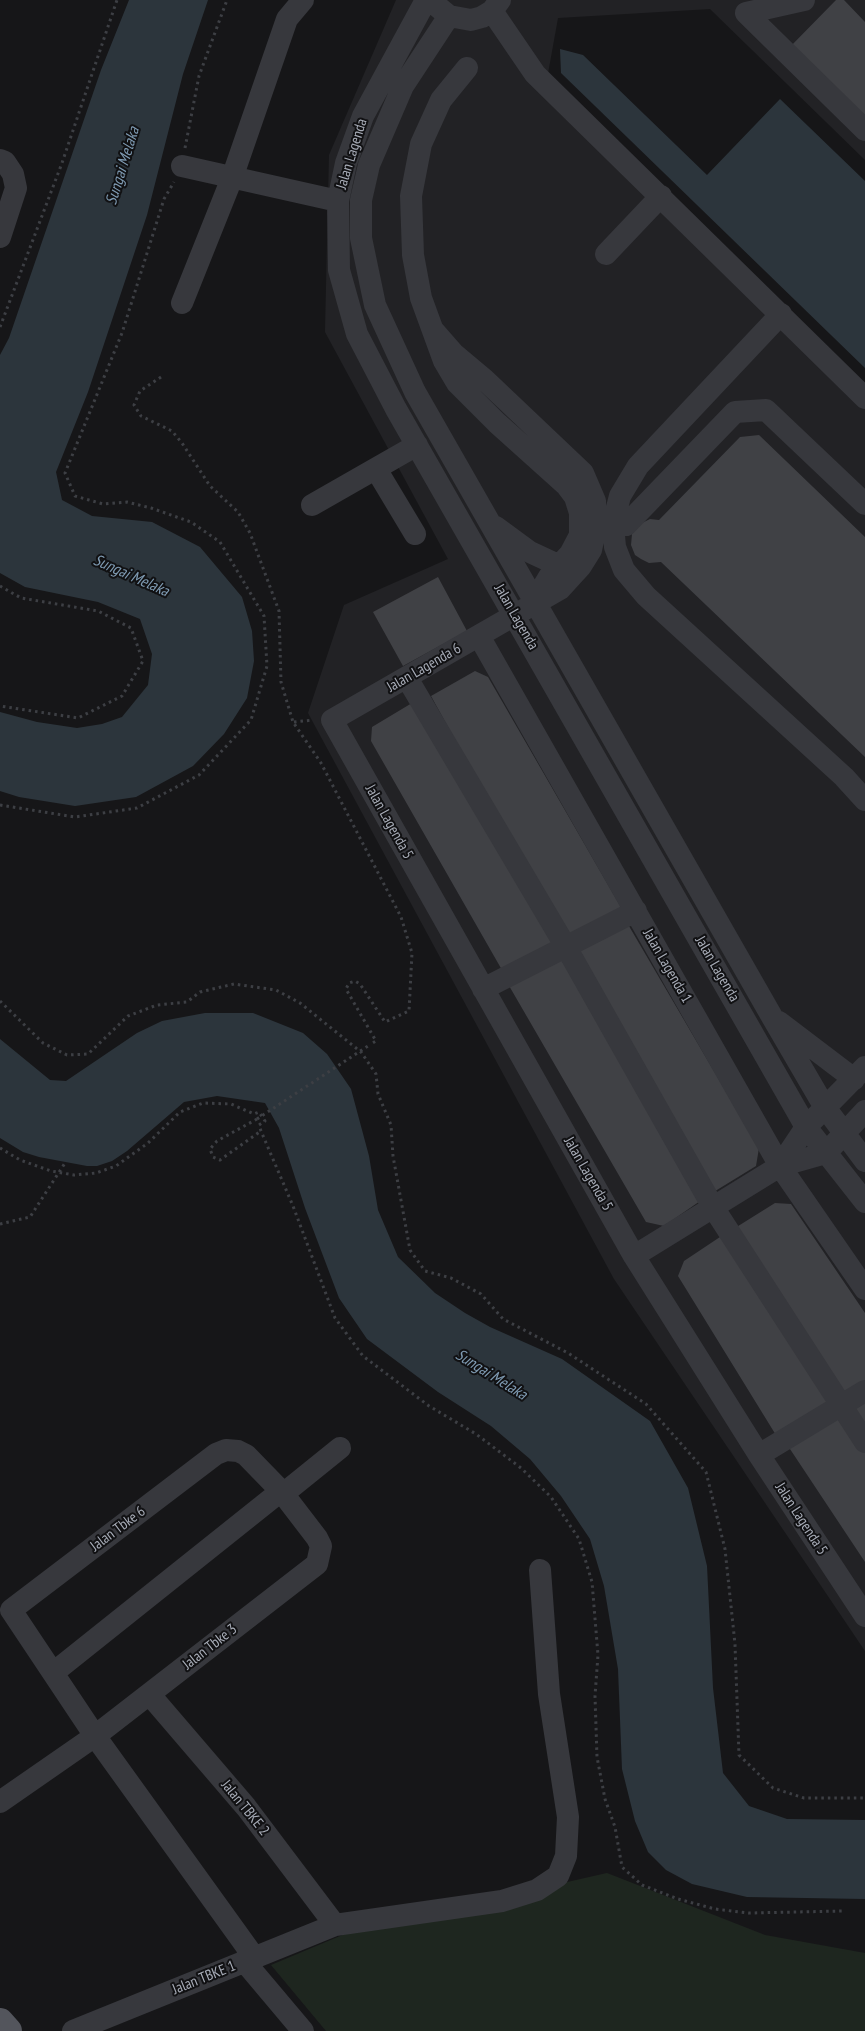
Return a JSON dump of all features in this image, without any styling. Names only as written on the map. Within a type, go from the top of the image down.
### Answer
[{"type":"main road","points":[[0,2022],[8,2031]]},
{"type":"street","points":[[182,303],[232,178],[287,19],[303,0]]},
{"type":"street","name":"Jalan Lagenda","points":[[426,0],[363,116],[346,163],[338,201],[339,270],[357,334],[417,445],[806,1127],[865,1202]]},
{"type":"street","points":[[433,0],[449,16],[471,20],[482,17],[496,5],[535,74],[865,398]]},
{"type":"street","points":[[804,0],[746,13],[865,130]]},
{"type":"street","name":"Jalan Lagenda","points":[[449,16],[403,86],[369,165],[361,200],[361,238],[375,305],[415,392],[770,1015],[824,1106],[865,1161]]},
{"type":"street","points":[[468,68],[441,100],[425,135],[411,196],[413,255],[422,298],[433,330],[444,361],[457,382],[497,423],[566,485],[575,496],[580,513],[580,535],[570,554],[549,577],[534,602]]},
{"type":"street","points":[[0,160],[5,162],[14,174],[16,188],[0,236]]},
{"type":"street","points":[[182,166],[338,201]]},
{"type":"street","points":[[606,254],[661,196]]},
{"type":"street","points":[[781,314],[638,466],[620,496],[613,524],[615,547],[624,570],[646,596],[844,777],[865,800]]},
{"type":"street","name":"Jalan Lagenda 6","points":[[332,720],[515,615],[534,602],[560,589],[581,566],[591,550],[596,526],[595,501],[590,485],[583,473],[485,380],[454,354],[433,330]]},
{"type":"street","points":[[613,524],[626,525],[735,412],[766,410],[865,504]]},
{"type":"street","points":[[312,505],[417,445]]},
{"type":"street","points":[[376,469],[415,534]]},
{"type":"street","points":[[489,522],[530,552],[560,566]]},
{"type":"street","name":"Jalan Lagenda 1","points":[[479,636],[780,1166],[865,1290]]},
{"type":"street","points":[[407,678],[566,947],[713,1207],[865,1442]]},
{"type":"street","name":"Jalan Lagenda 5","points":[[332,720],[634,1256],[759,1455],[865,1616]]},
{"type":"street","points":[[483,989],[636,911]]},
{"type":"street","points":[[770,1015],[860,1073],[824,1106],[806,1127],[780,1166]]},
{"type":"street","points":[[634,1256],[780,1166],[826,1153],[865,1111]]},
{"type":"street","points":[[759,1455],[865,1391]]},
{"type":"street","points":[[303,2031],[249,1959],[53,1673],[340,1448]]},
{"type":"street","name":"Jalan Tbke 6","points":[[53,1673],[12,1610],[216,1454],[226,1450],[238,1451],[246,1455],[282,1492]]},
{"type":"street","name":"Jalan Tbke 3","points":[[0,1802],[150,1695],[317,1564],[321,1546],[282,1492]]},
{"type":"street","name":"Jalan TBKE 1","points":[[73,2031],[335,1925],[502,1901],[537,1890],[558,1876],[566,1856],[568,1817],[549,1694],[540,1570]]},
{"type":"street","name":"Jalan TBKE 2","points":[[150,1695],[246,1807],[335,1925]]},
{"type":"path","points":[[0,326],[62,163],[116,0]]},
{"type":"path","points":[[0,805],[75,816],[137,808],[176,788],[199,775],[251,720],[267,666],[264,616],[220,542],[191,522],[151,508],[127,502],[103,504],[75,496],[65,474],[122,333],[164,199],[182,166],[199,76],[227,0]]},
{"type":"path","points":[[161,377],[140,391],[134,405],[141,416],[172,431],[182,442],[210,486],[238,512],[250,533],[279,611],[281,682],[293,722],[321,763],[402,917],[412,953],[410,1011],[385,1022],[360,984],[355,981],[348,983],[346,989],[376,1041],[257,1119],[217,1141],[210,1149],[213,1157],[220,1160],[261,1131]]},
{"type":"path","points":[[0,586],[21,598],[98,611],[131,628],[143,661],[122,696],[78,718],[0,706]]},
{"type":"path","points":[[0,1001],[43,1043],[67,1055],[88,1054],[128,1016],[157,1005],[187,1002],[200,992],[234,984],[276,990],[300,1003],[361,1052],[376,1074],[378,1094],[391,1125],[393,1156],[410,1250],[425,1271],[451,1278],[481,1294],[503,1319],[568,1353],[646,1404],[706,1472],[718,1516],[726,1558],[735,1644],[739,1755],[773,1788],[804,1798],[865,1798]]},
{"type":"path","points":[[0,1148],[20,1160],[60,1172],[74,1175],[96,1173],[116,1166],[148,1142],[180,1112],[203,1103],[231,1104],[254,1114],[259,1112],[265,1121],[259,1125],[261,1131],[293,1206],[335,1318],[363,1356],[429,1406],[476,1434],[521,1468],[551,1497],[579,1539],[592,1582],[598,1655],[595,1696],[597,1757],[605,1799],[615,1827],[622,1867],[642,1885],[678,1899],[714,1909],[749,1913],[843,1911]]},
{"type":"path","points":[[0,1224],[30,1217],[65,1163]]},
{"type":"shaded area","points":[[396,0],[865,0],[865,160],[710,9],[558,18],[547,79],[865,389],[865,1651],[614,1279],[308,713],[344,605],[448,559],[325,332],[329,155]]},
{"type":"shaded area","points":[[607,1873],[765,1935],[865,1953],[865,2031],[326,2031],[271,1965],[352,1931]]},
{"type":"water","name":"Sungai Melaka","points":[[129,0],[208,0],[183,74],[147,215],[88,392],[56,472],[62,500],[92,516],[152,522],[200,547],[242,597],[252,631],[254,661],[247,698],[224,734],[193,766],[136,797],[75,806],[19,797],[0,791],[0,712],[37,722],[77,728],[102,724],[122,717],[148,685],[152,654],[140,619],[98,602],[25,587],[0,573],[0,355],[9,338],[101,70]]},
{"type":"water","points":[[560,49],[583,55],[707,175],[780,99],[865,181],[865,368],[561,73]]},
{"type":"water","name":"Sungai Melaka","points":[[205,1013],[253,1013],[303,1033],[327,1054],[351,1089],[369,1156],[378,1210],[398,1257],[435,1293],[465,1313],[490,1327],[562,1359],[650,1421],[688,1488],[707,1566],[713,1688],[723,1773],[749,1806],[787,1819],[865,1820],[865,1899],[747,1897],[692,1884],[666,1870],[648,1852],[635,1821],[622,1769],[618,1669],[604,1586],[590,1539],[561,1496],[530,1459],[491,1426],[438,1392],[367,1339],[339,1298],[305,1208],[279,1128],[265,1103],[217,1096],[184,1102],[127,1151],[112,1161],[97,1166],[87,1166],[39,1157],[23,1152],[0,1138],[0,1039],[50,1080],[66,1081],[137,1033],[162,1021]]},
{"type":"building","points":[[836,0],[844,0],[865,22],[865,124],[788,49]]},
{"type":"building","points":[[759,435],[865,537],[865,757],[661,562],[649,563],[641,559],[635,555],[631,545],[632,534],[640,524],[650,519],[659,520],[740,437]]},
{"type":"building","points":[[438,577],[467,631],[403,666],[373,612]]},
{"type":"building","points":[[475,671],[488,677],[622,909],[566,942],[431,696]]},
{"type":"building","points":[[417,700],[558,943],[502,970],[371,741],[372,727]]},
{"type":"building","points":[[626,921],[759,1148],[756,1166],[712,1193],[576,949]]},
{"type":"building","points":[[564,954],[703,1199],[664,1226],[646,1222],[508,984]]},
{"type":"building","points":[[775,1203],[791,1204],[865,1313],[865,1385],[844,1398],[735,1228]]},
{"type":"building","points":[[723,1235],[833,1405],[779,1440],[678,1276],[684,1261]]},
{"type":"building","points":[[865,1397],[865,1427],[851,1405]]},
{"type":"building","points":[[840,1411],[865,1448],[865,1562],[788,1446]]}]
